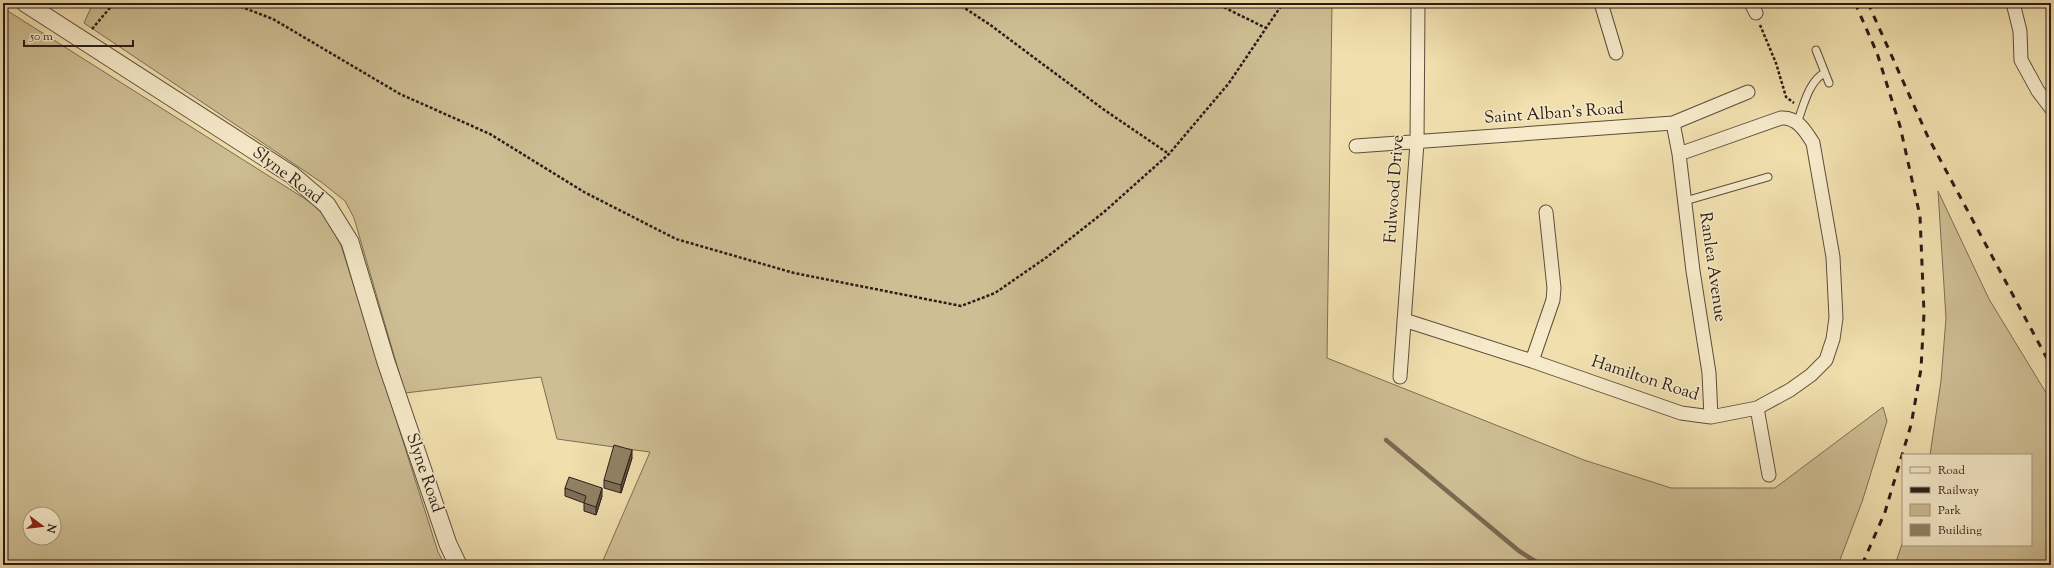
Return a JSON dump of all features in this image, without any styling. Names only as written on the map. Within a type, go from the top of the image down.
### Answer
[{"type":"street","name":"Slyne Road","points":[[25,3],[292,175],[327,205],[350,242],[386,362],[448,544],[458,565]]},
{"type":"street","name":"Fulwood Drive","points":[[1400,377],[1417,143],[1418,3]]},
{"type":"street","points":[[1601,3],[1616,53]]},
{"type":"street","points":[[2013,3],[2020,31],[2021,60],[2038,91],[2051,108]]},
{"type":"street","name":"Saint Alban's Road","points":[[1356,146],[1417,143],[1673,123],[1748,92]]},
{"type":"street","points":[[1679,154],[1781,118],[1793,120]]},
{"type":"street","name":"Hamilton Road","points":[[1404,320],[1532,361],[1681,413],[1711,417],[1757,408],[1790,390],[1811,375],[1826,360],[1833,339],[1836,318],[1833,257],[1813,143],[1805,129],[1793,120]]},
{"type":"street","name":"Ranlea Avenue","points":[[1673,123],[1679,154],[1693,271],[1709,373],[1711,417]]},
{"type":"street","points":[[1532,361],[1553,300],[1554,288],[1546,212]]},
{"type":"street","points":[[1757,408],[1769,475]]},
{"type":"lane","points":[[1816,50],[1829,83]]},
{"type":"lane","points":[[1793,120],[1803,109],[1812,84],[1816,78],[1824,73]]},
{"type":"lane","points":[[1685,201],[1768,177]]},
{"type":"path","points":[[83,40],[114,3]]},
{"type":"path","points":[[231,3],[273,19],[400,94],[490,134],[584,192],[676,239],[794,274],[961,306],[995,293],[1047,257],[1104,212],[1169,154],[1228,83],[1283,3]]},
{"type":"path","points":[[957,3],[989,24],[1103,109],[1169,154]]},
{"type":"path","points":[[1215,3],[1266,28]]},
{"type":"path","points":[[1753,8],[1776,62],[1786,97],[1803,109]]},
{"type":"green space","points":[[93,3],[1332,3],[1327,358],[1584,460],[1671,488],[1775,488],[1883,407],[1887,421],[1862,502],[1838,565],[601,565],[650,452],[557,439],[541,377],[405,393],[354,218],[345,201],[321,182],[84,23]]},
{"type":"green space","points":[[3,8],[310,202],[323,214],[341,245],[438,552],[445,565],[3,565]]},
{"type":"green space","points":[[1938,191],[1989,299],[2051,401],[2051,565],[1895,565],[1902,544],[1902,546],[2032,546],[2032,454],[1930,454],[1941,381],[1946,318]]},
{"type":"building","points":[[614,445],[632,450],[621,485],[604,480]]},
{"type":"building","points":[[569,477],[602,488],[596,507],[584,503],[586,496],[565,488]]},
{"type":"waterway","points":[[1386,440],[1519,551],[1541,565]]},
{"type":"railway","points":[[1855,3],[1877,53],[1900,126],[1920,216],[1924,313],[1921,369],[1911,425],[1902,454]]},
{"type":"railway","points":[[1868,3],[1928,137],[2051,366]]},
{"type":"railway","points":[[1862,565],[1885,512],[1902,455]]}]
